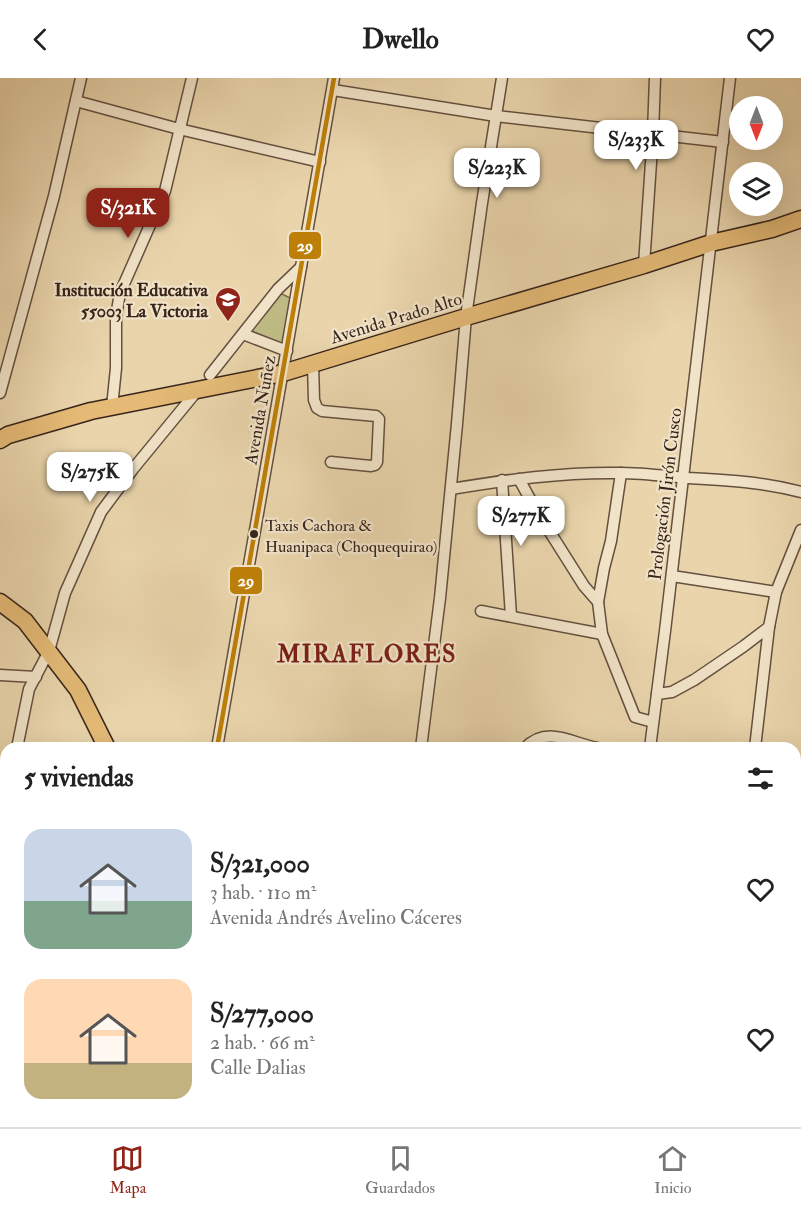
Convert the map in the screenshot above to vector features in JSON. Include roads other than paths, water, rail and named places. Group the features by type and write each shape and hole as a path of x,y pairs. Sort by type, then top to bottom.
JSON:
{"highway":[{"name":"Avenida Prado Alto","path":"0,440 8,435 91,411 284,373 466,317 644,266 711,243 772,229 801,219"},
{"path":"0,602 25,621 78,690 104,742"}],"street":[{"path":"0,393 54,196 81,78"},
{"path":"112,407 116,368 116,316 120,293 165,191 192,78"},
{"name":"Avenida Nuñez","path":"218,742 334,78"},
{"path":"422,742 440,598 466,317 502,78"},
{"path":"644,266 655,78"},
{"name":"Prologación Jirón Cusco","path":"651,742 730,78"},
{"path":"333,90 496,116 723,142"},
{"path":"76,101 179,129 320,162"},
{"path":"210,375 278,289 302,267"},
{"path":"243,334 287,351"},
{"path":"313,364 314,400 317,408 322,411 376,416 379,419 375,465 331,462"},
{"path":"18,742 29,689 49,651 65,593 101,512 197,391"},
{"path":"451,489 502,480 621,473 756,483 801,492"},
{"path":"621,473 598,602 602,634 635,717 653,722"},
{"path":"519,479 578,576 598,602"},
{"path":"502,480 511,616"},
{"path":"756,742 769,627 776,592 801,530"},
{"path":"672,576 776,592"},
{"path":"482,611 602,634"},
{"path":"657,694 672,692 694,680 769,627"},
{"path":"0,675 36,677"},
{"path":"531,742 544,736 570,742"}],"place":[{"name":"Institución Educativa 55003 La Victoria","path":"228,323"},
{"name":"Taxis Cachora & Huanipaca (Choquequirao)","path":"254,534"}],"district":[{"name":"MIRAFLORES","path":"367,654"}]}
